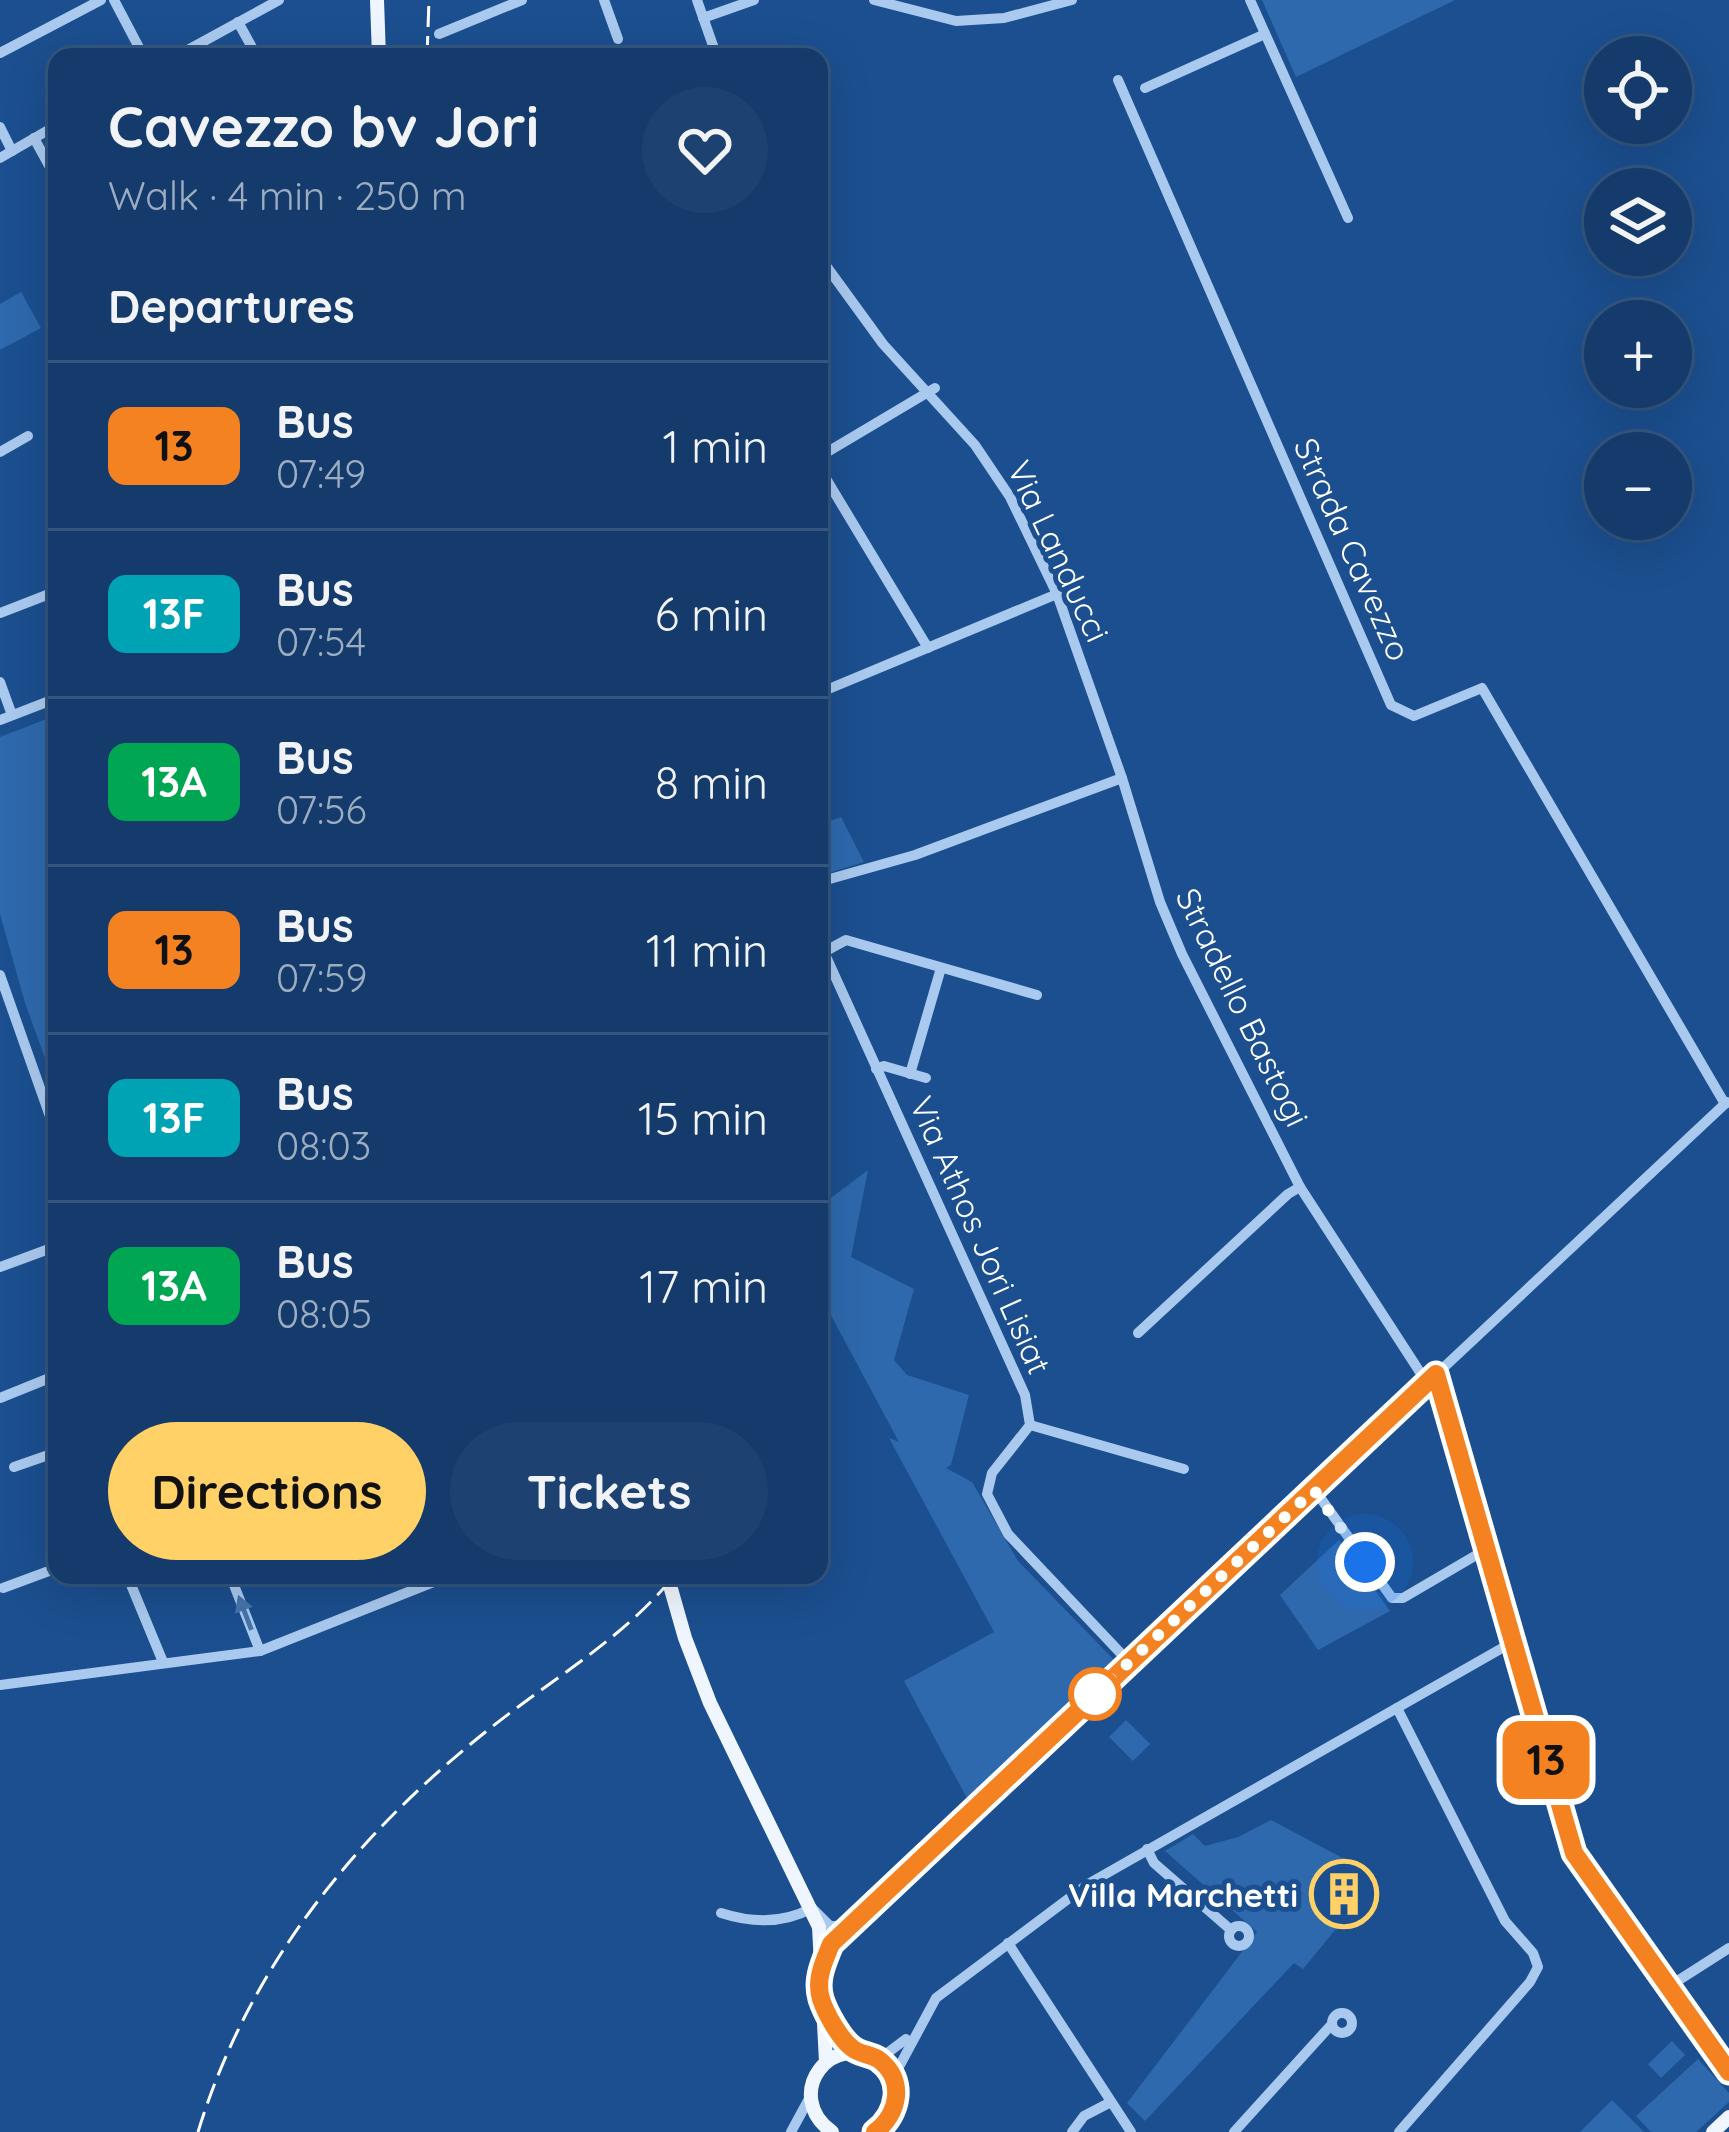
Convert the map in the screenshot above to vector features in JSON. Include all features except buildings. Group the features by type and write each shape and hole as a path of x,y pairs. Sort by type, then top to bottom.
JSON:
{"main road":[{"path":"377,0 379,48"},
{"path":"670,1584 710,1703 812,1908 822,1945 826,2062"},
{"path":"821,1999 863,2054 893,2078 901,2127"},
{"path":"831,2132 816,2116 810,2097 816,2073 826,2062 863,2054"},
{"path":"875,2132 895,2107"},
{"path":"1713,2132 1729,2116"}],"street":[{"path":"0,53 101,0"},
{"path":"114,0 138,48"},
{"path":"191,48 279,0"},
{"path":"439,34 522,0"},
{"path":"604,0 618,39"},
{"path":"697,0 713,48"},
{"path":"703,18 754,0"},
{"path":"874,0 956,20 1004,18 1072,0"},
{"path":"1250,0 1348,218"},
{"path":"238,22 249,48"},
{"path":"1145,88 1265,34"},
{"name":"Strada Cavezzo","path":"820,1969 831,1944 848,1926 1727,1102 1482,688 1414,716 1391,705 1118,80"},
{"path":"0,127 13,151"},
{"path":"0,158 48,129"},
{"path":"34,138 48,164"},
{"name":"Via Landucci","path":"828,268 884,344 931,391 986,460 1010,497 1058,594 1122,778"},
{"path":"828,452 931,391"},
{"path":"0,452 28,436"},
{"path":"828,482 928,648"},
{"path":"0,613 48,594"},
{"path":"828,689 1058,594"},
{"path":"0,682 6,718 48,702"},
{"path":"828,879 915,855 1122,778"},
{"name":"Stradello Bastogi","path":"1122,778 1160,902 1182,954 1300,1187 1432,1379 1574,1853 1729,2072"},
{"name":"Via Athos Jori Lisiat","path":"828,944 846,940 1037,995"},
{"name":"Via Athos Jori Lisiat","path":"828,960 1024,1395 1030,1425 992,1473 987,1494 1009,1534 1130,1662"},
{"name":"Via Athos Jori Lisiat","path":"910,1074 941,968"},
{"path":"0,975 48,1111"},
{"name":"Via Athos Jori Lisiat","path":"876,1070 884,1066 926,1078"},
{"path":"1138,1333 1300,1187"},
{"path":"1,1263 48,1249"},
{"path":"0,1398 48,1379"},
{"name":"Via Athos Jori Lisiat","path":"1030,1425 1184,1469"},
{"path":"14,1467 48,1454"},
{"path":"1314,1490 1393,1598 1403,1598 1485,1550"},
{"path":"3,1588 48,1571"},
{"path":"131,1584 163,1662"},
{"path":"234,1584 260,1652"},
{"path":"0,1684 260,1652 421,1584"},
{"path":"893,2078 936,1998 1088,1884 1511,1642"},
{"path":"1397,1708 1505,1921 1533,1953 1538,1967 1399,2132"},
{"path":"1147,1849 1154,1863 1231,1930"},
{"path":"721,1913 764,1921 793,1918 812,1908 830,1926 848,1926"},
{"path":"1009,1943 1127,2132"},
{"path":"1667,1988 1729,1948"},
{"path":"863,2054 897,2049 920,2023"},
{"path":"1234,2132 1331,2030"},
{"path":"791,2132 810,2097"},
{"path":"1072,2132 1084,2116 1111,2107"},
{"path":"820,2132 831,2132"}],"shaded area":[{"path":"1262,0 1455,0 1296,77"},
{"path":"21,292 41,328 0,350 0,304"},
{"path":"48,718 48,1066 0,914 0,737"},
{"path":"841,817 864,862 828,873 828,822"},
{"path":"868,1170 851,1257 914,1289 894,1360 907,1375 969,1395 951,1465 946,1468 972,1482 1018,1561 1118,1664 969,1802 904,1681 994,1632 889,1438 899,1442 828,1310 828,1200"},
{"path":"1339,1540 1390,1611 1318,1650 1280,1595"},
{"path":"1126,1720 1150,1744 1133,1761 1109,1737"},
{"path":"1271,1820 1369,1872 1373,1884 1303,1969 1294,1963 1145,2121 1127,2103 1257,1932 1165,1851 1193,1834 1205,1846 1238,1837"},
{"path":"1672,2041 1685,2055 1661,2078 1648,2064"},
{"path":"1698,2059 1729,2093 1729,2102 1696,2132 1651,2132 1636,2116"},
{"path":"1612,2100 1644,2132 1580,2132"}],"railway":[{"path":"427,48 429,0"},
{"path":"198,2132 220,2071 278,1958 354,1857 444,1767 611,1638 667,1584"}],"bus line":[{"name":"13","path":"875,2132 892,2115 896,2090 883,2064 846,2042 821,1999 820,1969 831,1944 1436,1374 1574,1853 1729,2072"}],"place":[{"name":"Villa Marchetti","path":"1344,1894"}],"route":[{"path":"1095,1694 1314,1490 1365,1562"}]}
